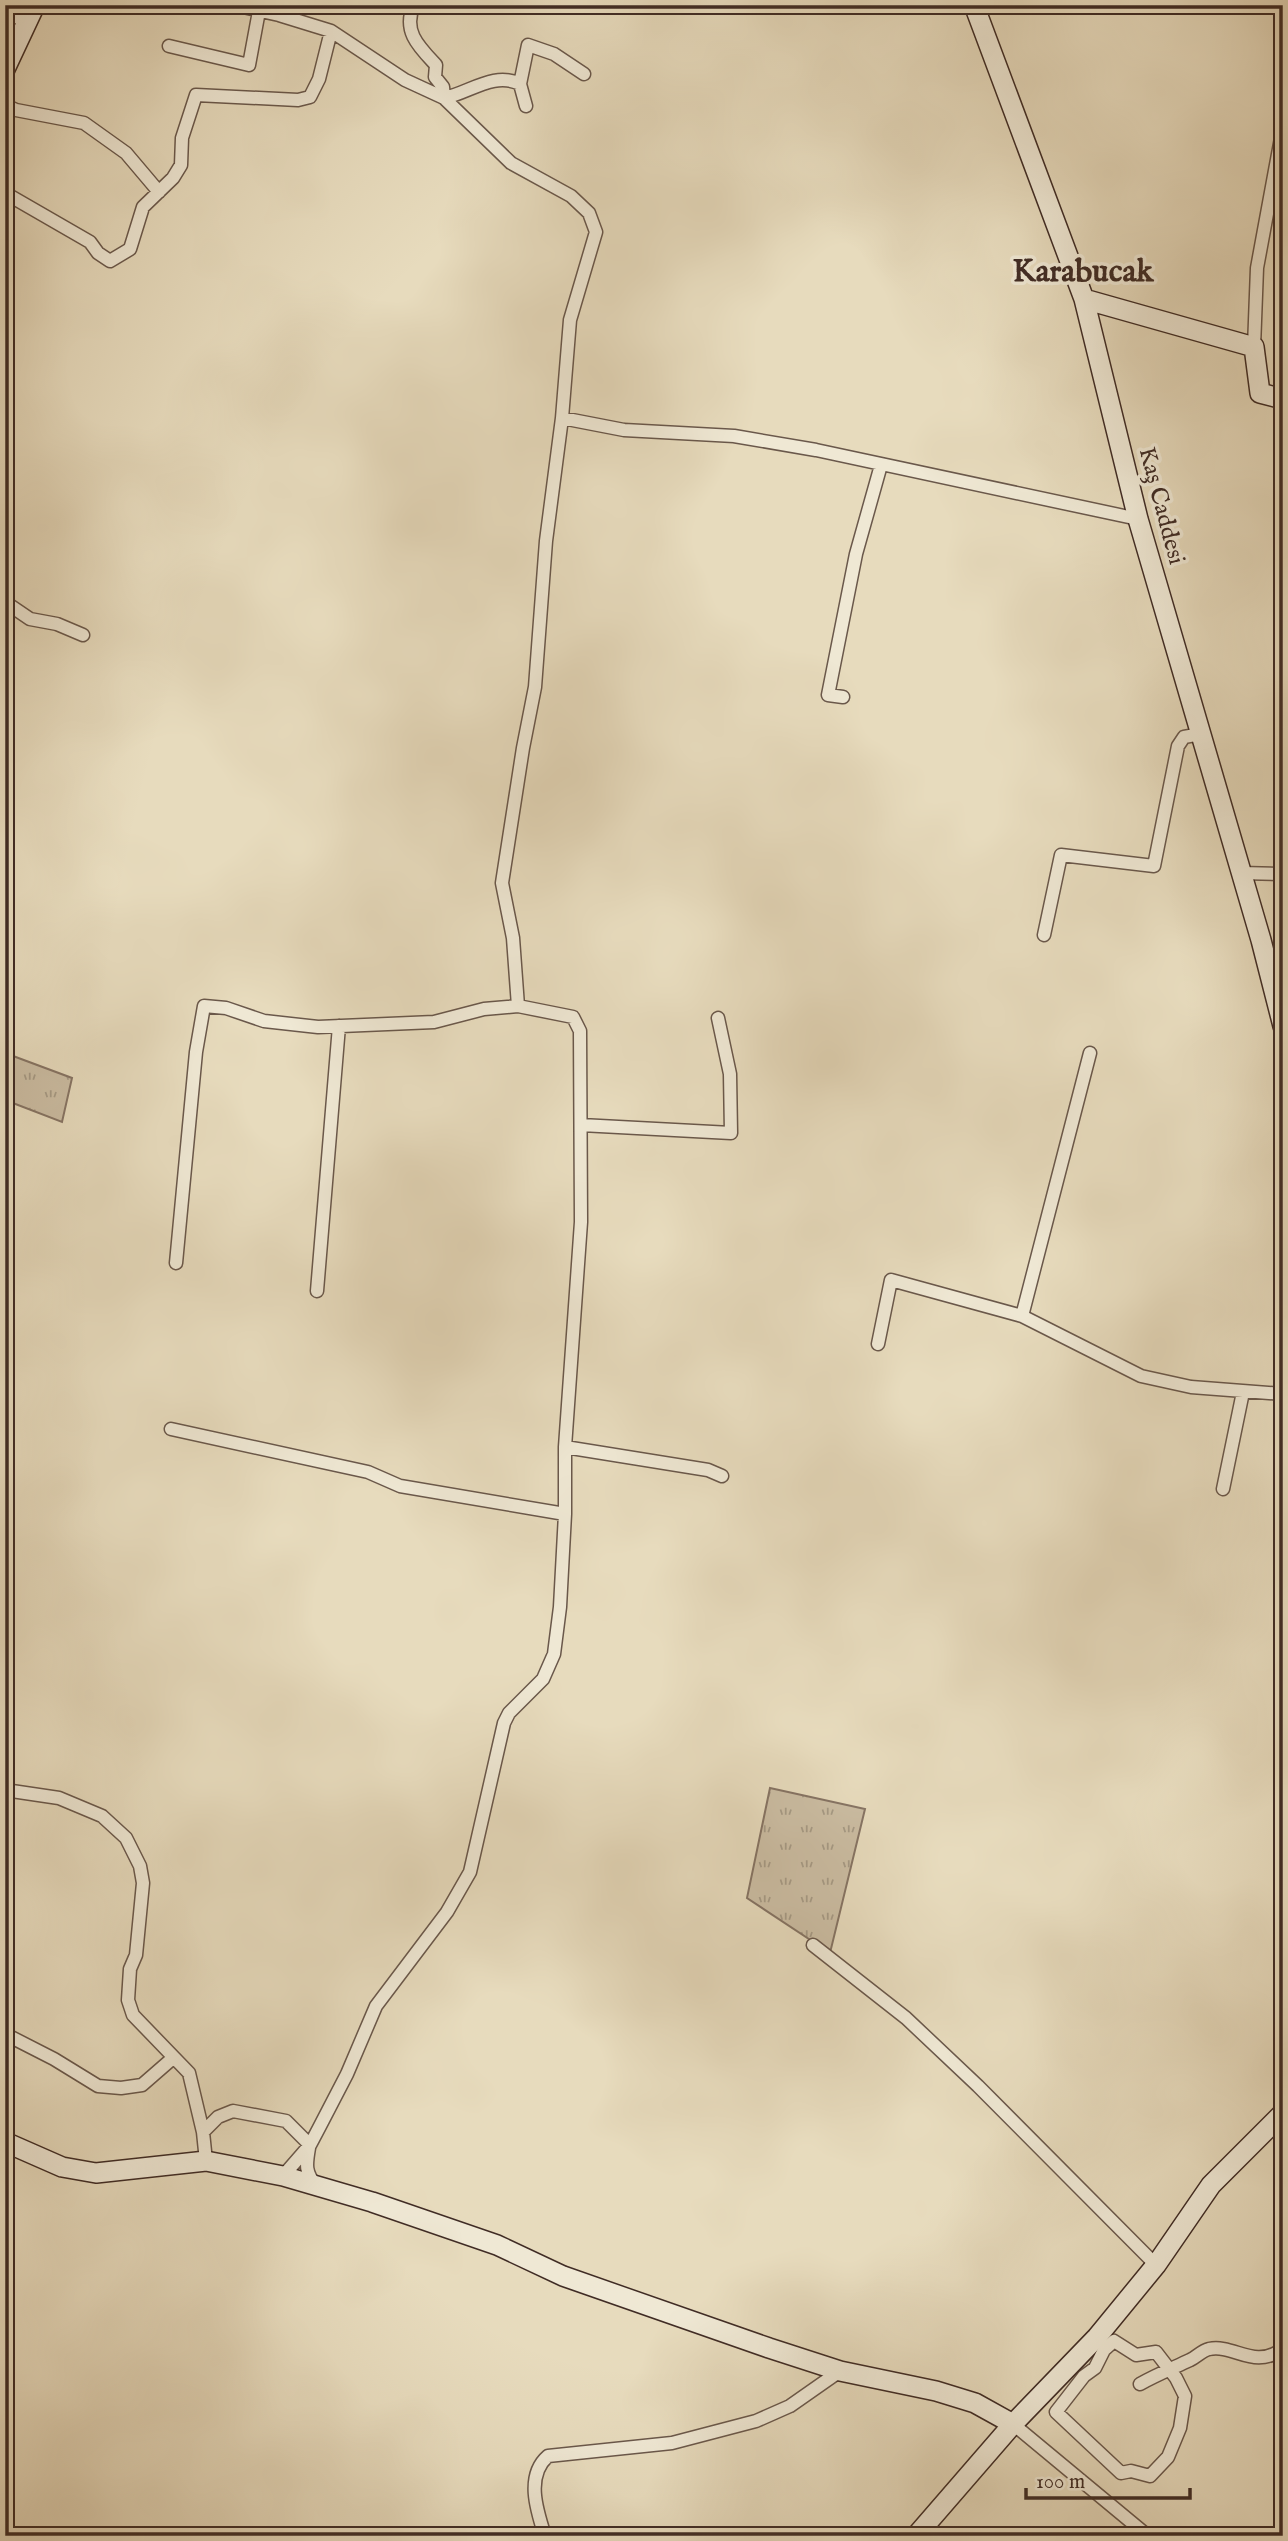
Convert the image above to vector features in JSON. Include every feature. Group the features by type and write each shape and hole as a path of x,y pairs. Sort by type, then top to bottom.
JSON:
{"street":[{"path":"234,5 331,31 405,80 444,98 511,163 571,196 589,214 596,232 570,320 562,418 546,541 535,687 502,883 513,938 518,1006"},
{"path":"415,5 410,16 411,30 419,47 436,65 435,77 443,87 444,98"},
{"name":"Kaş Caddesi","path":"974,5 1084,299 1138,519 1283,1026"},
{"path":"169,46 249,65 259,11"},
{"path":"5,13 31,13 5,69"},
{"path":"5,193 90,242 98,253 110,261 130,249 143,207 173,178 181,165 181,138 196,95 298,100 310,97 319,79 331,31"},
{"path":"526,106 520,84 528,45 554,54 584,74"},
{"path":"444,98 457,95 473,86 509,79 520,84"},
{"path":"5,105 16,110 84,123 126,153 159,192"},
{"path":"1283,127 1256,268 1254,347 1260,393 1283,399"},
{"path":"1084,299 1254,347"},
{"path":"562,418 624,430 734,436 816,450 1138,519"},
{"path":"843,697 828,695 856,554 881,465"},
{"path":"5,602 30,619 57,624 83,635"},
{"path":"1044,935 1061,855 1154,866 1178,746 1184,737 1200,734"},
{"path":"1241,873 1283,874"},
{"path":"176,1263 196,1052 204,1006 226,1008 264,1021 318,1027 434,1022 484,1009 518,1006 573,1017 580,1031 581,1222 565,1447 560,1607 554,1654 543,1679 509,1713 504,1723 470,1872 453,1902 376,2006 347,2074 310,2145 283,2176"},
{"path":"581,1125 731,1132 730,1074 718,1018"},
{"path":"317,1291 339,1026"},
{"path":"1022,1316 1090,1053"},
{"path":"878,1344 891,1280 1022,1316 1141,1376 1191,1387 1283,1394"},
{"path":"1223,1489 1243,1392"},
{"path":"171,1429 368,1472 400,1486 565,1514"},
{"path":"565,1447 708,1470 722,1476"},
{"path":"5,1790 59,1798 102,1816 126,1838 141,1866 143,1883 136,1955 130,1969 128,2000 133,2015 188,2073 203,2132 206,2161"},
{"path":"813,1945 906,2018 978,2086 1156,2265"},
{"path":"5,2034 98,2086 121,2088 142,2085 173,2058"},
{"path":"203,2132 218,2117 233,2111 286,2120 310,2145"},
{"path":"916,2536 1013,2424 1097,2337 1156,2265 1211,2185 1283,2113"},
{"path":"5,2142 62,2168 96,2173 206,2161 283,2176 497,2245 564,2276 840,2371 936,2391 975,2403 1013,2424 1149,2536"},
{"path":"310,2145 306,2165 308,2175 316,2186"},
{"path":"1114,2341 1136,2355 1156,2352 1168,2368 1185,2396 1184,2406 1180,2428 1168,2457 1150,2476 1131,2471 1121,2473 1056,2412 1114,2341"},
{"path":"1140,2384 1168,2368 1191,2360 1204,2350 1214,2348 1260,2358 1271,2357 1283,2349"},
{"path":"545,2536 535,2505 536,2473 539,2464 548,2456 672,2443 756,2421 790,2406 840,2371"}],"green space":[{"path":"5,1053 72,1078 62,1122 5,1100"},
{"path":"770,1788 865,1809 830,1953 747,1898"}],"district":[{"name":"Karabucak","path":"1083,272"}]}
